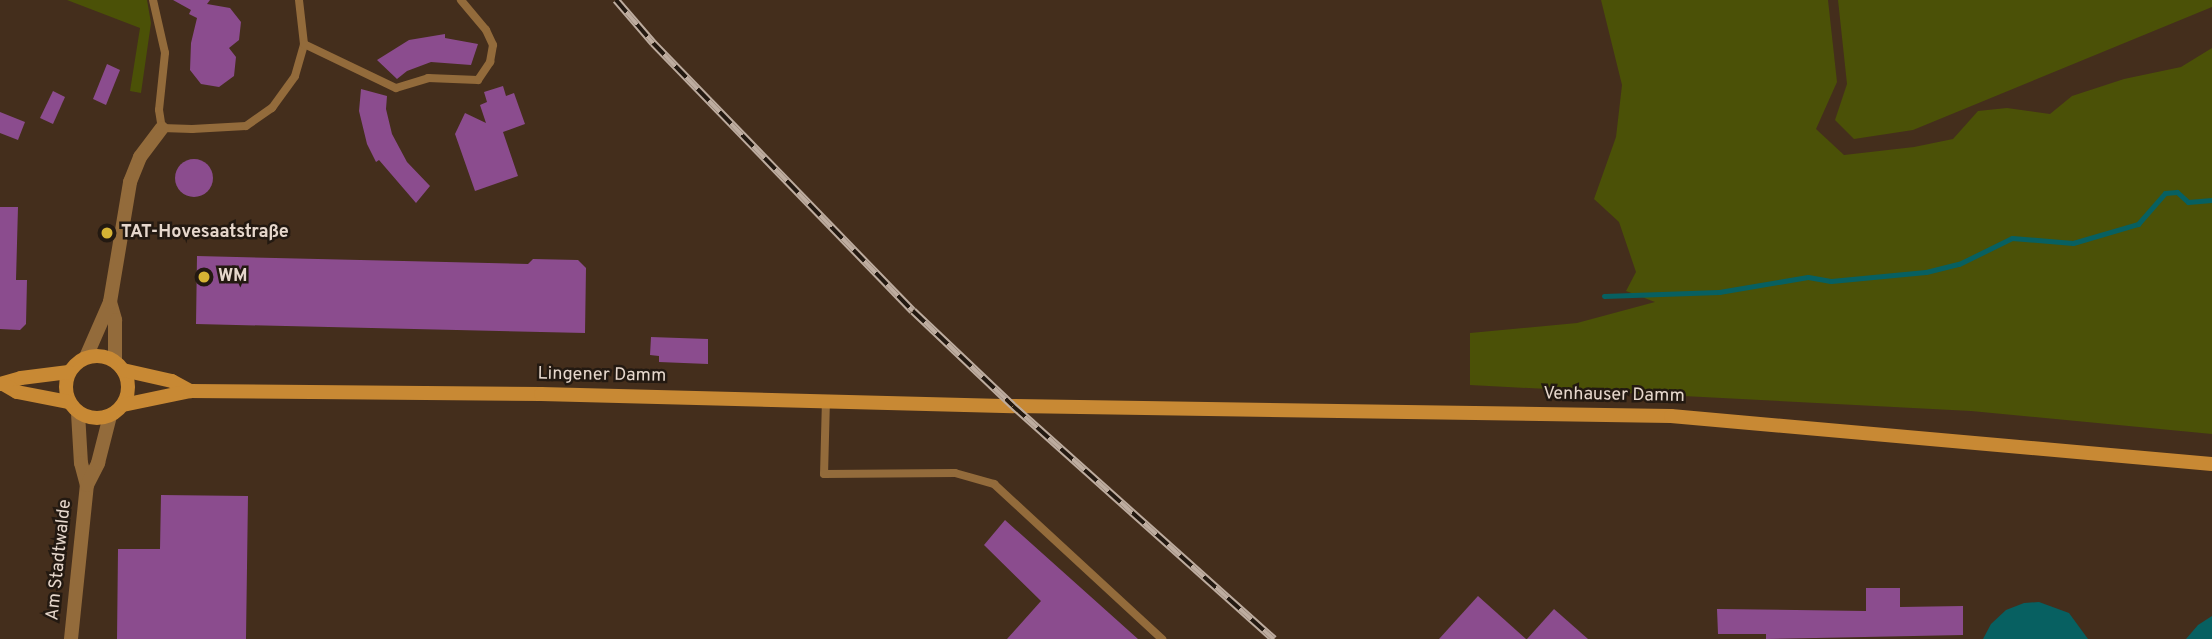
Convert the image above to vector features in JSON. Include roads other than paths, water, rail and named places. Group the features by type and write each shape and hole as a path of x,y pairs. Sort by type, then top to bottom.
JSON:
{"main road":[{"path":"106,356 119,365 128,387 123,405 110,416 88,418 74,408 17,392 1,384 21,377 69,372 86,357 106,356"},
{"name":"Lingener Damm","path":"119,365 172,381 190,391"},
{"path":"69,372 66,393 74,408"},
{"name":"Lingener Damm","path":"123,405 190,391 826,399 1013,406"},
{"name":"Venhauser Damm","path":"1013,406 1671,415 2212,464"}],"street":[{"path":"86,357 110,302 130,182 140,157 162,128"},
{"path":"110,302 115,320 119,365"},
{"name":"Am Stadtwalde","path":"74,408 81,463 87,485"},
{"name":"Am Stadtwalde","path":"71,639 87,485 98,463 110,416"}],"lane":[{"path":"153,0 165,53 159,110 162,128 246,126 266,114 295,76 304,44 299,0"},
{"path":"304,44 396,88 428,78 478,80 490,62 493,45 486,30 461,0"},
{"path":"826,399 824,474 955,473 994,484 1162,639"}],"water":[{"path":"2039,602 2069,613 2088,639 1983,639 1991,624 2006,610 2024,603"},
{"path":"2212,616 2212,639 2186,639 2198,625"}],"waterway":[{"path":"1604,296 1719,292 1808,277 1831,281 1926,272 1959,264 2012,238 2073,243 2138,224 2165,193 2177,192 2188,202 2212,200"}],"railway":[{"path":"616,0 653,43 913,311 1013,406 1274,639"}],"place":[{"name":"TAT-Hovesaatstraße","path":"107,233"},
{"name":"WM","path":"204,277"}]}
